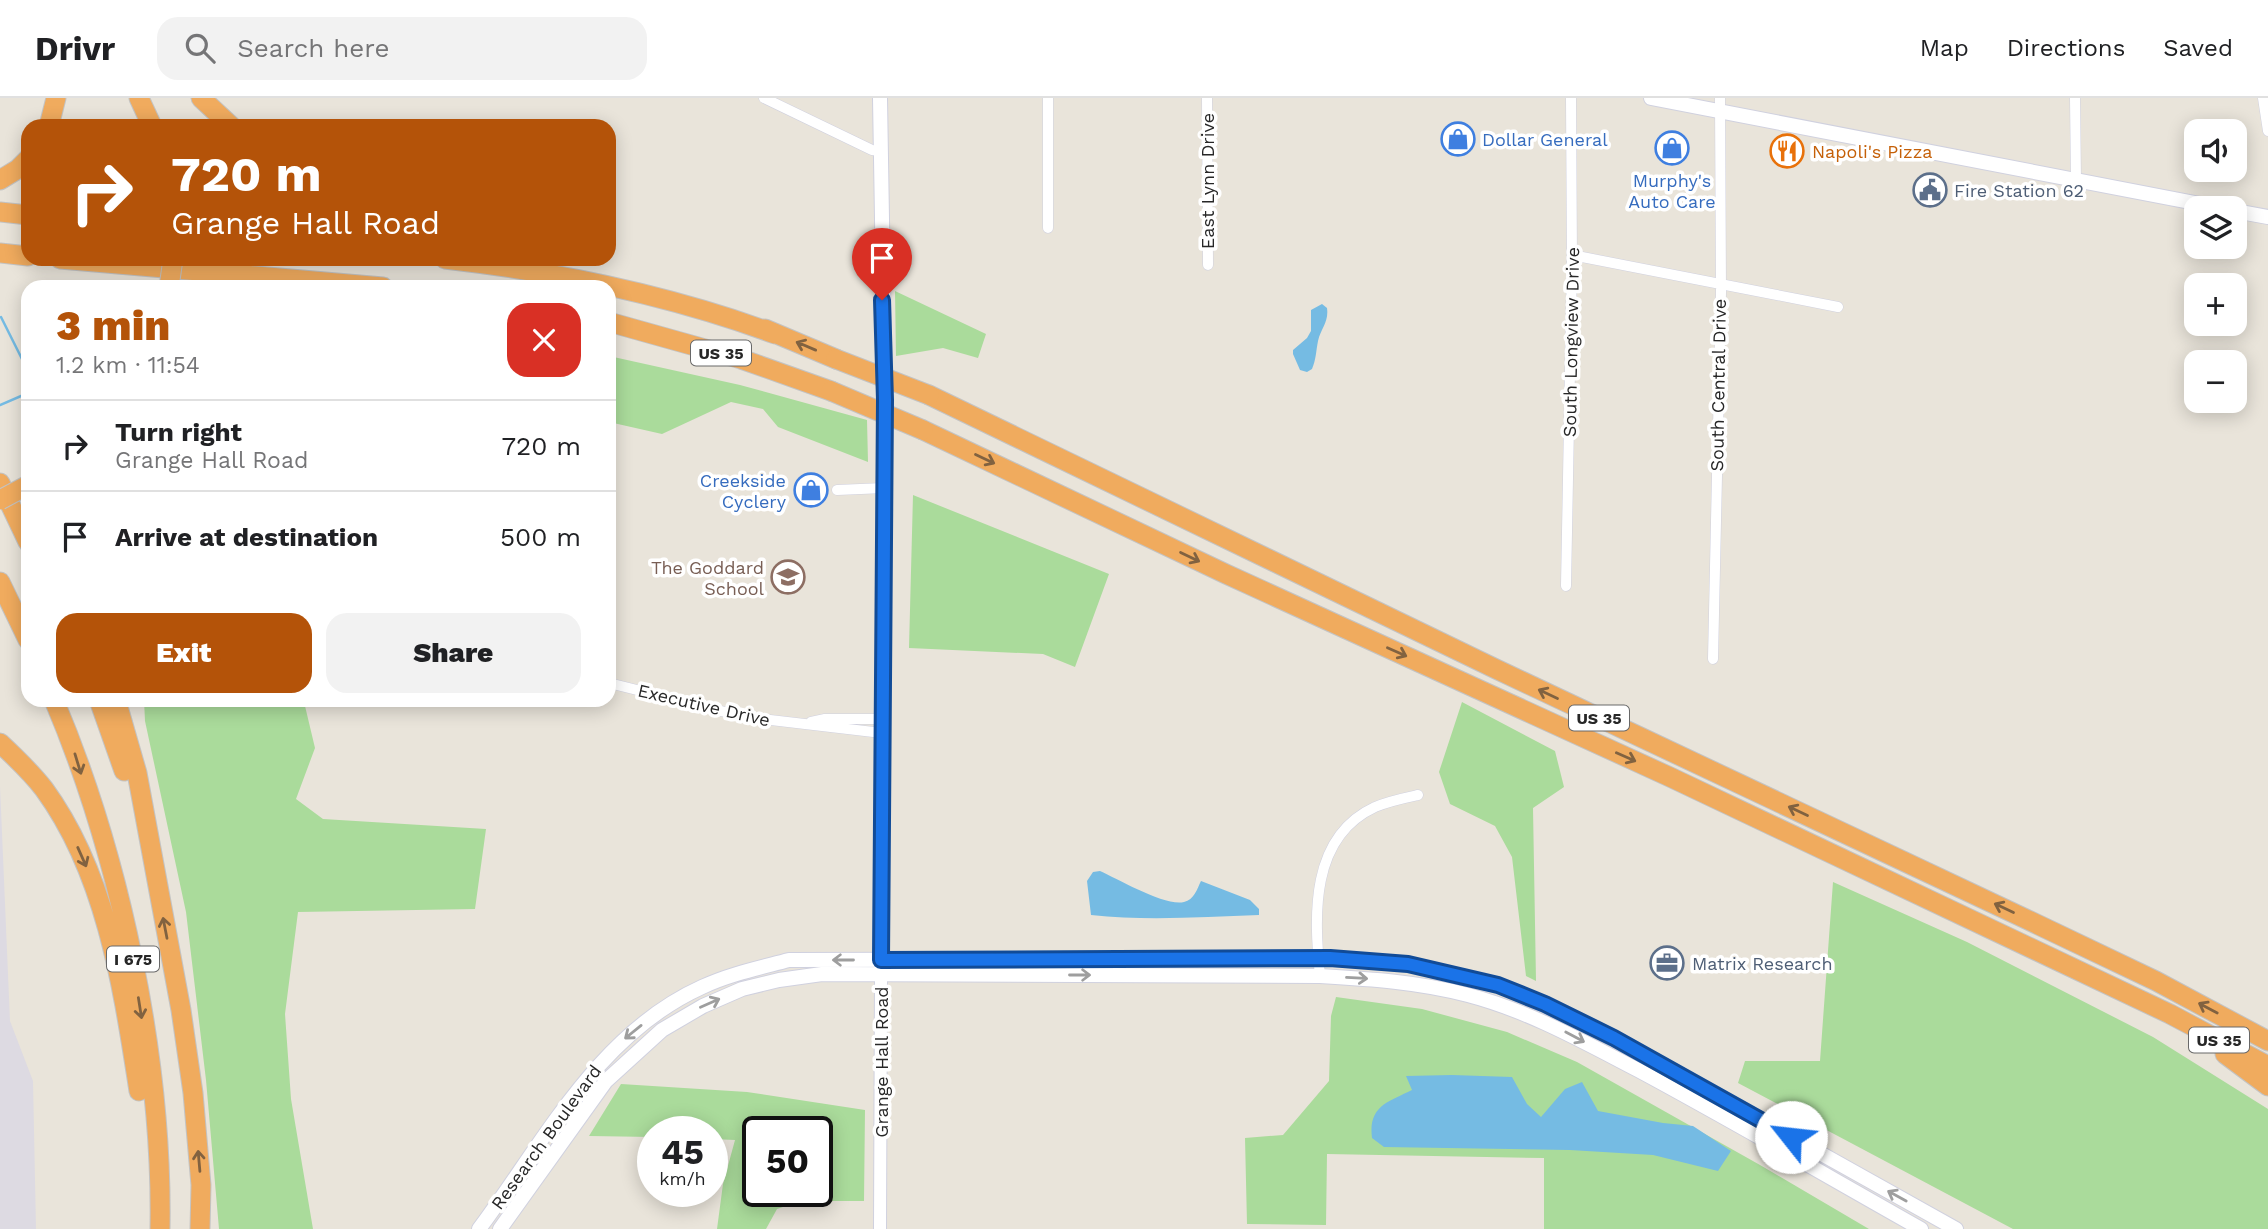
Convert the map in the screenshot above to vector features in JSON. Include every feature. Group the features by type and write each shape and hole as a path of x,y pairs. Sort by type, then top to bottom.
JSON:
{"highway":[{"path":"51,119 56,98"},
{"path":"139,98 149,119"},
{"path":"201,98 224,119"},
{"path":"0,180 21,166"},
{"path":"0,212 21,214"},
{"path":"0,220 21,222"},
{"path":"0,253 21,255"},
{"path":"141,266 302,280"},
{"name":"US 35","path":"497,266 575,280"},
{"path":"551,266 683,296 775,334"},
{"name":"US 35","path":"616,289 706,310 775,334 929,395 1496,669 2109,958 2268,1041"},
{"name":"US 35","path":"616,324 680,340 778,371 923,430 1226,574 1670,777 2171,1014 2268,1066"},
{"path":"616,333 778,371"},
{"path":"0,483 21,527"},
{"path":"0,500 21,489"},
{"path":"0,582 21,626"},
{"path":"0,595 21,630"},
{"name":"I 675","path":"57,707 72,742 106,851 133,960 158,1136 160,1229"},
{"name":"I 675","path":"102,707 131,789 156,883 181,1010 193,1093 201,1185 200,1229"},
{"path":"118,707 137,773 156,883"},
{"path":"0,743 40,784 52,801 82,856 99,895 160,1194"},
{"path":"2171,1014 2268,1086"}],"main road":[{"name":"Grange Hall Road","path":"880,98 884,488 881,967"},
{"path":"1651,98 1720,105 2184,201"},
{"path":"2247,213 2268,217"},
{"name":"Research Boulevard","path":"500,1229 606,1081 662,1031 713,1002 743,989 779,980 881,967 1318,959 1408,964 1498,985 1522,994 1614,1038 1956,1229"},
{"name":"Research Boulevard","path":"479,1229 596,1067 631,1032 699,988 736,973 789,960 881,967 1320,976 1420,985 1468,995 1548,1023 1921,1229"}],"street":[{"path":"764,98 872,150 880,151"},
{"path":"1048,98 1048,228"},
{"name":"East Lynn Drive","path":"1207,98 1208,265"},
{"name":"South Longview Drive","path":"1566,586 1572,98"},
{"path":"2075,98 2077,180"},
{"path":"2263,98 2268,131"},
{"name":"South Central Drive","path":"1713,659 1720,285 1720,105"},
{"path":"1572,255 1838,307"},
{"path":"837,490 884,488"},
{"name":"Executive Drive","path":"616,685 745,717 800,724 882,726"},
{"path":"1320,976 1319,887 1332,845 1341,832 1362,814 1388,802 1418,795"},
{"name":"Grange Hall Road","path":"880,1229 881,967"}],"shaded area":[{"path":"0,786 10,1021 33,1081 36,1229 0,1229"}],"green space":[{"path":"895,291 986,334 978,358 943,348 896,356"},
{"path":"616,358 740,385 867,420 868,462 778,427 763,409 731,402 662,434 616,424"},
{"path":"913,495 1109,574 1075,667 1043,654 909,648"},
{"path":"1462,702 1555,751 1564,787 1533,808 1536,981 1526,976 1512,857 1495,826 1450,804 1439,772"},
{"path":"144,707 305,707 315,748 296,799 323,819 486,829 475,909 298,912 285,1014 291,1099 313,1229 219,1229 206,1080 186,912 145,721"},
{"path":"1833,882 1967,942 2153,1037 2268,1109 2268,1229 2013,1229 1738,1083 1745,1061 1820,1061"},
{"path":"1336,997 1422,1009 1507,1032 1577,1062 1869,1229 1544,1229 1544,1158 1327,1154 1326,1225 1247,1224 1245,1138 1283,1135 1329,1081 1331,1016"},
{"path":"621,1084 747,1092 865,1110 864,1201 833,1201 833,1116 742,1116 742,1207 783,1207 777,1209 766,1229 717,1229 720,1207 728,1207 728,1166 735,1140 728,1140 728,1116 637,1116 637,1137 589,1136"}],"water":[{"path":"1322,304 1327,308 1327,317 1312,369 1307,372 1300,370 1293,350 1311,331 1311,310"},
{"path":"1100,871 1154,896 1176,902 1190,899 1201,881 1250,900 1259,909 1259,915 1154,918 1091,915 1087,881 1093,872"},
{"path":"1406,1076 1512,1077 1527,1104 1541,1117 1565,1089 1582,1082 1598,1111 1693,1126 1731,1151 1718,1171 1653,1155 1570,1150 1384,1147 1372,1138 1373,1119 1382,1106 1412,1090"}],"waterway":[{"path":"1,317 21,357"},
{"path":"0,405 21,396"}],"place":[{"name":"Dollar General","path":"1458,139"},
{"name":"Murphy's Auto Care","path":"1672,148"},
{"name":"Napoli's Pizza","path":"1787,151"},
{"name":"Fire Station 62","path":"1930,190"},
{"name":"Creekside Cyclery","path":"811,490"},
{"name":"The Goddard School","path":"788,577"},
{"name":"Matrix Research","path":"1667,963"}],"route":[{"path":"882,300 885,400 881,960 1330,958 1408,964 1498,985 1545,1004 1614,1038 1791,1137"}]}
